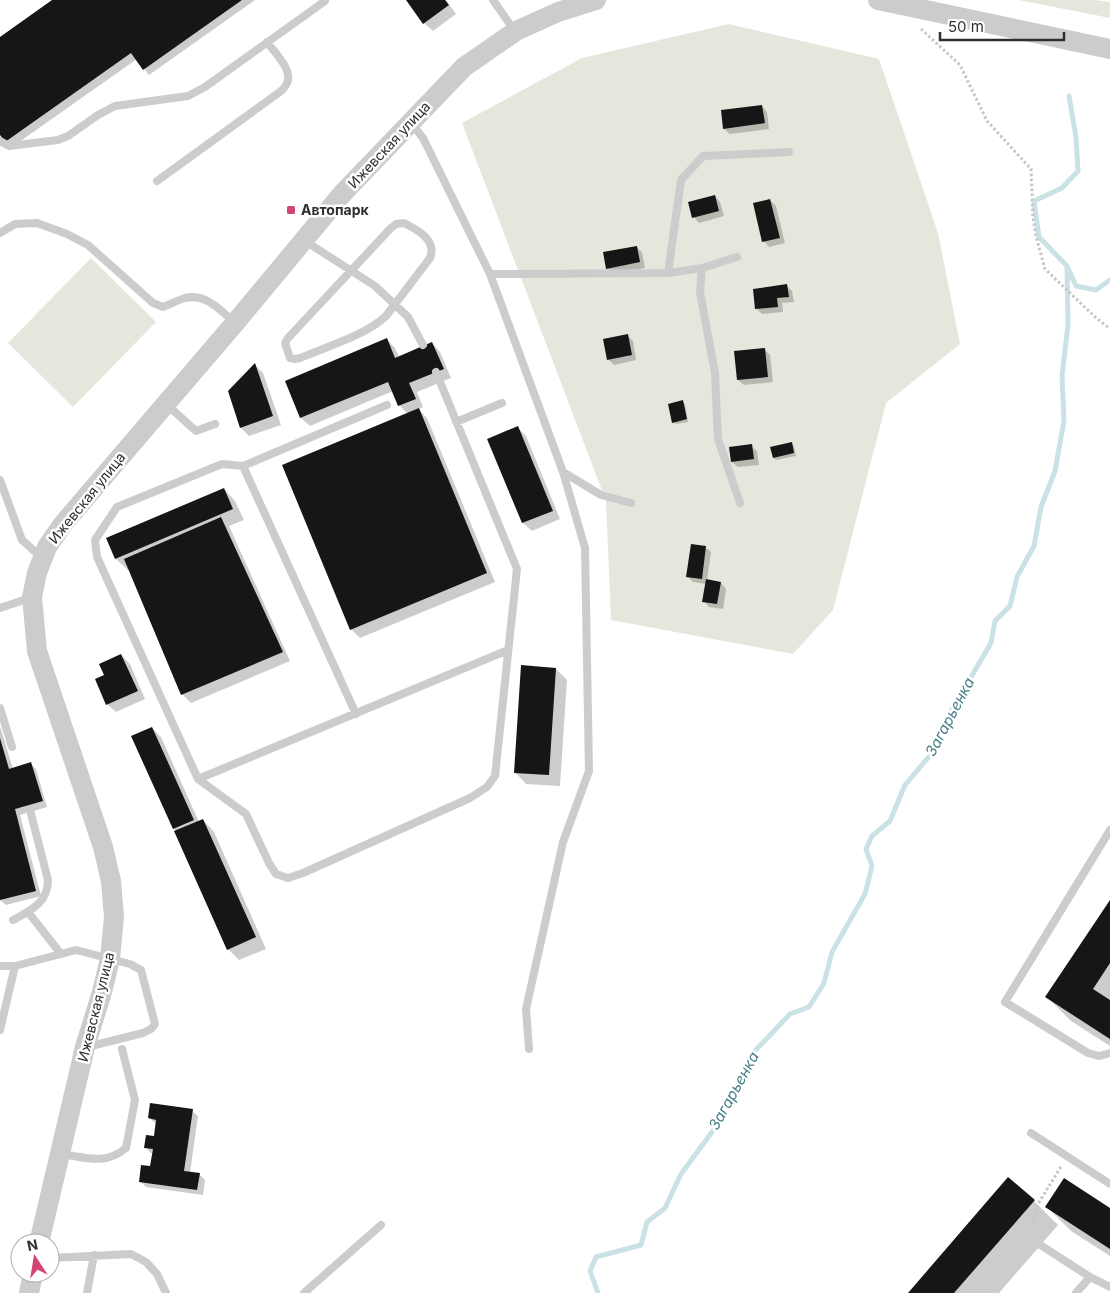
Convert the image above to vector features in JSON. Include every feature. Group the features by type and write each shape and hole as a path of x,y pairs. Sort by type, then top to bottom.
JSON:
{"street":[{"name":"Ижевская улица","path":"41,1233 86,1047 110,958 114,917 111,881 103,847 37,651 32,597 42,558 47,547 63,524 235,323 343,193 464,67 516,31 557,9 596,0"},
{"path":"878,0 1110,49"}],"lane":[{"path":"0,141 9,146 58,140 68,136 98,115 115,106 188,96 205,87 325,0"},
{"path":"493,0 516,31"},
{"path":"157,181 277,94 287,84 288,76 284,65 267,42"},
{"path":"410,122 423,138 490,274 563,472 585,548 589,771 563,842 526,1009 529,1049"},
{"path":"668,273 681,180 703,156 789,152"},
{"path":"0,233 15,224 37,223 67,234 88,245 153,303 163,307 184,298 201,298 208,300 235,323"},
{"path":"404,223 427,238 432,244 433,251 430,258 395,304 378,323 368,330 300,358 290,358 285,343 288,338 396,224 404,223"},
{"path":"303,240 375,286 408,317 424,345"},
{"path":"490,274 668,273 702,268 737,257"},
{"path":"702,268 700,292 715,372 718,438 740,504"},
{"path":"387,405 243,466 222,464 117,507 95,540 97,557 198,779 246,814 269,864 276,874 288,878 470,798 487,787 495,776 517,569 436,372"},
{"path":"456,422 502,403"},
{"path":"166,404 196,431 215,424"},
{"path":"243,466 356,714"},
{"path":"563,472 602,496 631,504"},
{"path":"0,480 22,540 42,558"},
{"path":"0,608 32,597"},
{"path":"198,779 508,650"},
{"path":"0,708 12,748"},
{"path":"13,920 28,912 43,900 48,887 48,880 30,810"},
{"path":"1110,830 1005,1002 1088,1053 1099,1056 1110,1053"},
{"path":"28,912 61,954"},
{"path":"0,966 15,966 76,950 136,966 141,970 155,1024 151,1029 143,1033 86,1047"},
{"path":"0,1030 15,966"},
{"path":"60,1154 108,1159 118,1155 126,1148 135,1100 122,1049"},
{"path":"1031,1133 1110,1184"},
{"path":"304,1293 382,1225"},
{"path":"978,1293 1028,1236 1110,1287"},
{"path":"60,1257 131,1254 146,1262 157,1274 166,1293"},
{"path":"87,1293 94,1255"},
{"path":"1076,1293 1090,1276"}],"path":[{"path":"921,29 960,65 988,121 1031,169 1033,218 1045,268 1110,329"},
{"path":"1028,1236 1038,1204 1067,1157"}],"shaded area":[{"path":"1019,0 1095,0 1110,2 1110,18"},
{"path":"729,24 879,59 938,233 960,344 886,403 833,610 793,654 611,620 606,501 462,123 582,58"},
{"path":"91,258 156,322 73,407 8,343"}],"building":[{"path":"52,0 242,0 143,70 131,53 5,142 0,135 0,37"},
{"path":"406,0 445,0 449,5 423,24"},
{"path":"762,105 765,123 723,129 721,110"},
{"path":"715,195 719,211 692,218 688,202"},
{"path":"770,199 780,238 762,242 753,203"},
{"path":"637,246 640,262 606,269 603,252"},
{"path":"787,284 789,297 777,298 778,307 755,309 753,289"},
{"path":"628,334 632,355 607,360 603,339"},
{"path":"387,338 395,358 432,342 444,369 409,383 416,399 398,406 388,382 300,418 285,381"},
{"path":"765,348 768,377 737,380 734,351"},
{"path":"255,363 273,416 240,428 228,391"},
{"path":"683,400 687,419 672,423 668,404"},
{"path":"419,408 487,573 350,630 282,465"},
{"path":"518,426 553,511 522,523 487,439"},
{"path":"792,442 794,453 773,458 770,447"},
{"path":"752,444 754,459 731,462 729,447"},
{"path":"224,488 233,509 115,559 106,538"},
{"path":"221,517 283,652 181,695 124,559"},
{"path":"691,544 706,546 702,579 686,577"},
{"path":"706,579 721,582 717,604 702,602"},
{"path":"121,654 138,691 106,705 95,679 104,675 99,664"},
{"path":"521,665 556,668 549,775 514,773"},
{"path":"152,727 194,820 173,829 131,736"},
{"path":"0,738 9,769 31,762 43,801 15,809 36,891 0,900"},
{"path":"203,819 256,937 227,950 174,831"},
{"path":"1110,900 1110,963 1093,989 1110,1000 1110,1039 1045,997"},
{"path":"150,1103 193,1109 184,1171 200,1173 197,1190 139,1182 141,1165 150,1166 153,1149 144,1148 146,1135 154,1136 156,1120 148,1118"},
{"path":"1008,1177 1035,1200 954,1293 908,1293"},
{"path":"1064,1178 1110,1208 1110,1249 1045,1207"}],"waterway":[{"path":"1069,96 1076,137 1078,171 1062,188 1034,201 1039,237 1067,266 1076,286 1096,290 1110,280"},
{"name":"Загарьенка","path":"598,1293 590,1271 596,1257 641,1245 647,1222 665,1208 681,1174 715,1128 724,1103 742,1078 753,1053 790,1014 809,1007 824,983 832,952 865,894 872,866 866,849 872,836 890,821 905,785 932,753 947,718 991,643 995,621 1010,606 1017,577 1034,546 1041,507 1055,471 1064,421 1062,376 1068,325 1067,266"}],"place":[{"name":"Автопарк","path":"291,210"}]}
